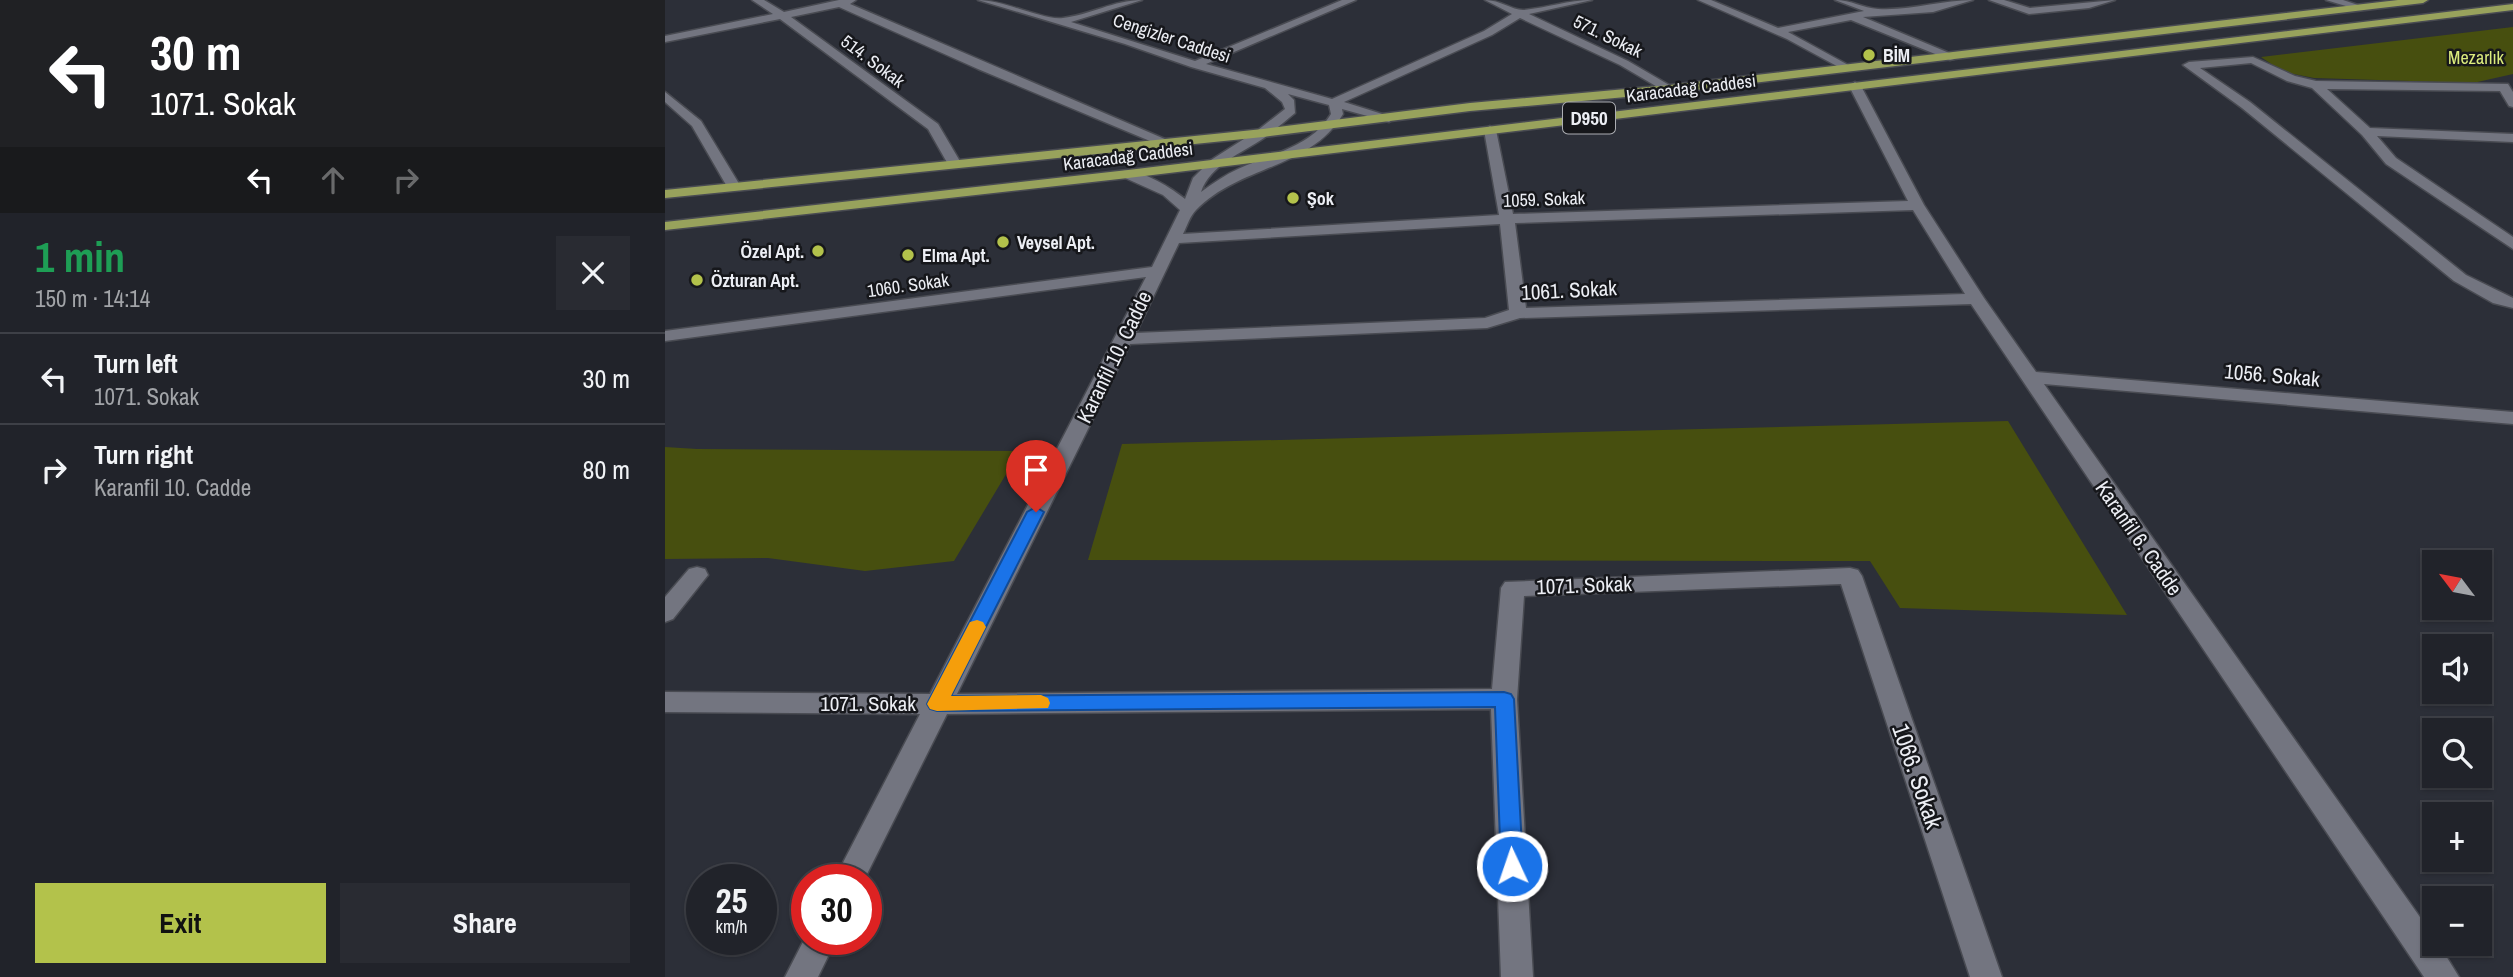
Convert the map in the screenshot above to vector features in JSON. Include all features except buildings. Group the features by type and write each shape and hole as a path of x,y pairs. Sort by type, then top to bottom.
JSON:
{"highway":[{"name":"Karacadağ Caddesi","path":"665,226 1490,130 1851,77 1950,57 2423,0"},
{"name":"Karacadağ Caddesi","path":"665,194 1263,133 1471,107 1671,89 1851,77 2513,8"}],"street":[{"name":"514. Sokak","path":"757,0 782,15 933,127 954,163"},
{"path":"665,38 855,0"},
{"name":"Cengizler Caddesi","path":"983,0 1129,42 1195,65 1389,118"},
{"path":"1061,22 1137,0"},
{"path":"1195,65 1320,16 1351,0"},
{"name":"571. Sokak","path":"1490,0 1671,89"},
{"path":"1332,124 1337,114 1333,102 1487,33 1521,13 1587,0"},
{"path":"1707,1 1724,0"},
{"path":"1840,0 1875,12"},
{"path":"1903,0 1933,9"},
{"path":"1778,31 1875,12 1933,9 1968,0"},
{"path":"1994,0 2029,11 2089,5 2110,0"},
{"path":"2332,0 2359,7"},
{"path":"1707,1 1778,31 1851,77"},
{"path":"1010,8 1030,3"},
{"path":"839,4 982,67 1167,143"},
{"path":"1850,16 1950,57"},
{"path":"2513,103 2504,88 2316,85 2291,79 2253,60 2189,65 2246,106 2460,278 2499,299 2513,303"},
{"name":"Karanfil 6. Cadde","path":"1851,77 1917,205 2027,377 2443,977"},
{"path":"2316,85 2367,132 2391,161 2513,243"},
{"path":"1263,133 1291,110 1288,100 1270,86"},
{"path":"665,96 697,124 734,187"},
{"name":"Karanfil 10. Cadde","path":"1188,209 1215,188 1243,172 1308,146 1332,124"},
{"path":"1490,130 1507,219 1518,313"},
{"path":"2367,132 2513,138"},
{"name":"Karanfil 10. Cadde","path":"857,864 1124,339 1188,209 1198,181 1216,163 1263,133"},
{"path":"1128,174 1168,191 1188,209"},
{"name":"1059. Sokak","path":"1172,239 1507,219 1917,205"},
{"name":"1060. Sokak","path":"665,336 1157,271"},
{"name":"1061. Sokak","path":"1124,339 1487,323 1518,313 1976,299"},
{"name":"1056. Sokak","path":"2027,377 2513,418"},
{"path":"665,613 697,575"},
{"name":"1071. Sokak","path":"665,702 937,704 1504,699 1513,587 1850,576"},
{"name":"1066. Sokak","path":"1850,576 1986,977"},
{"path":"1504,699 1517,977"},
{"path":"801,977 812,955"}],"green space":[{"name":"Mezarlık","path":"2513,27 2513,74 2473,83 2314,78 2283,72 2261,57"},
{"path":"2008,421 2127,615 1900,608 1870,561 1088,560 1122,444"},
{"path":"665,447 1020,451 954,561 865,571 768,558 665,559"}],"slow traffic":[{"path":"977,627 937,704 1041,703"}],"place":[{"name":"BİM","path":"1869,55"},
{"name":"Şok","path":"1293,198"},
{"name":"Veysel Apt.","path":"1003,242"},
{"name":"Özel Apt.","path":"818,251"},
{"name":"Elma Apt.","path":"908,255"},
{"name":"Özturan Apt.","path":"697,280"}],"route":[{"path":"1036,512 937,704 1504,699 1512,866"}]}
